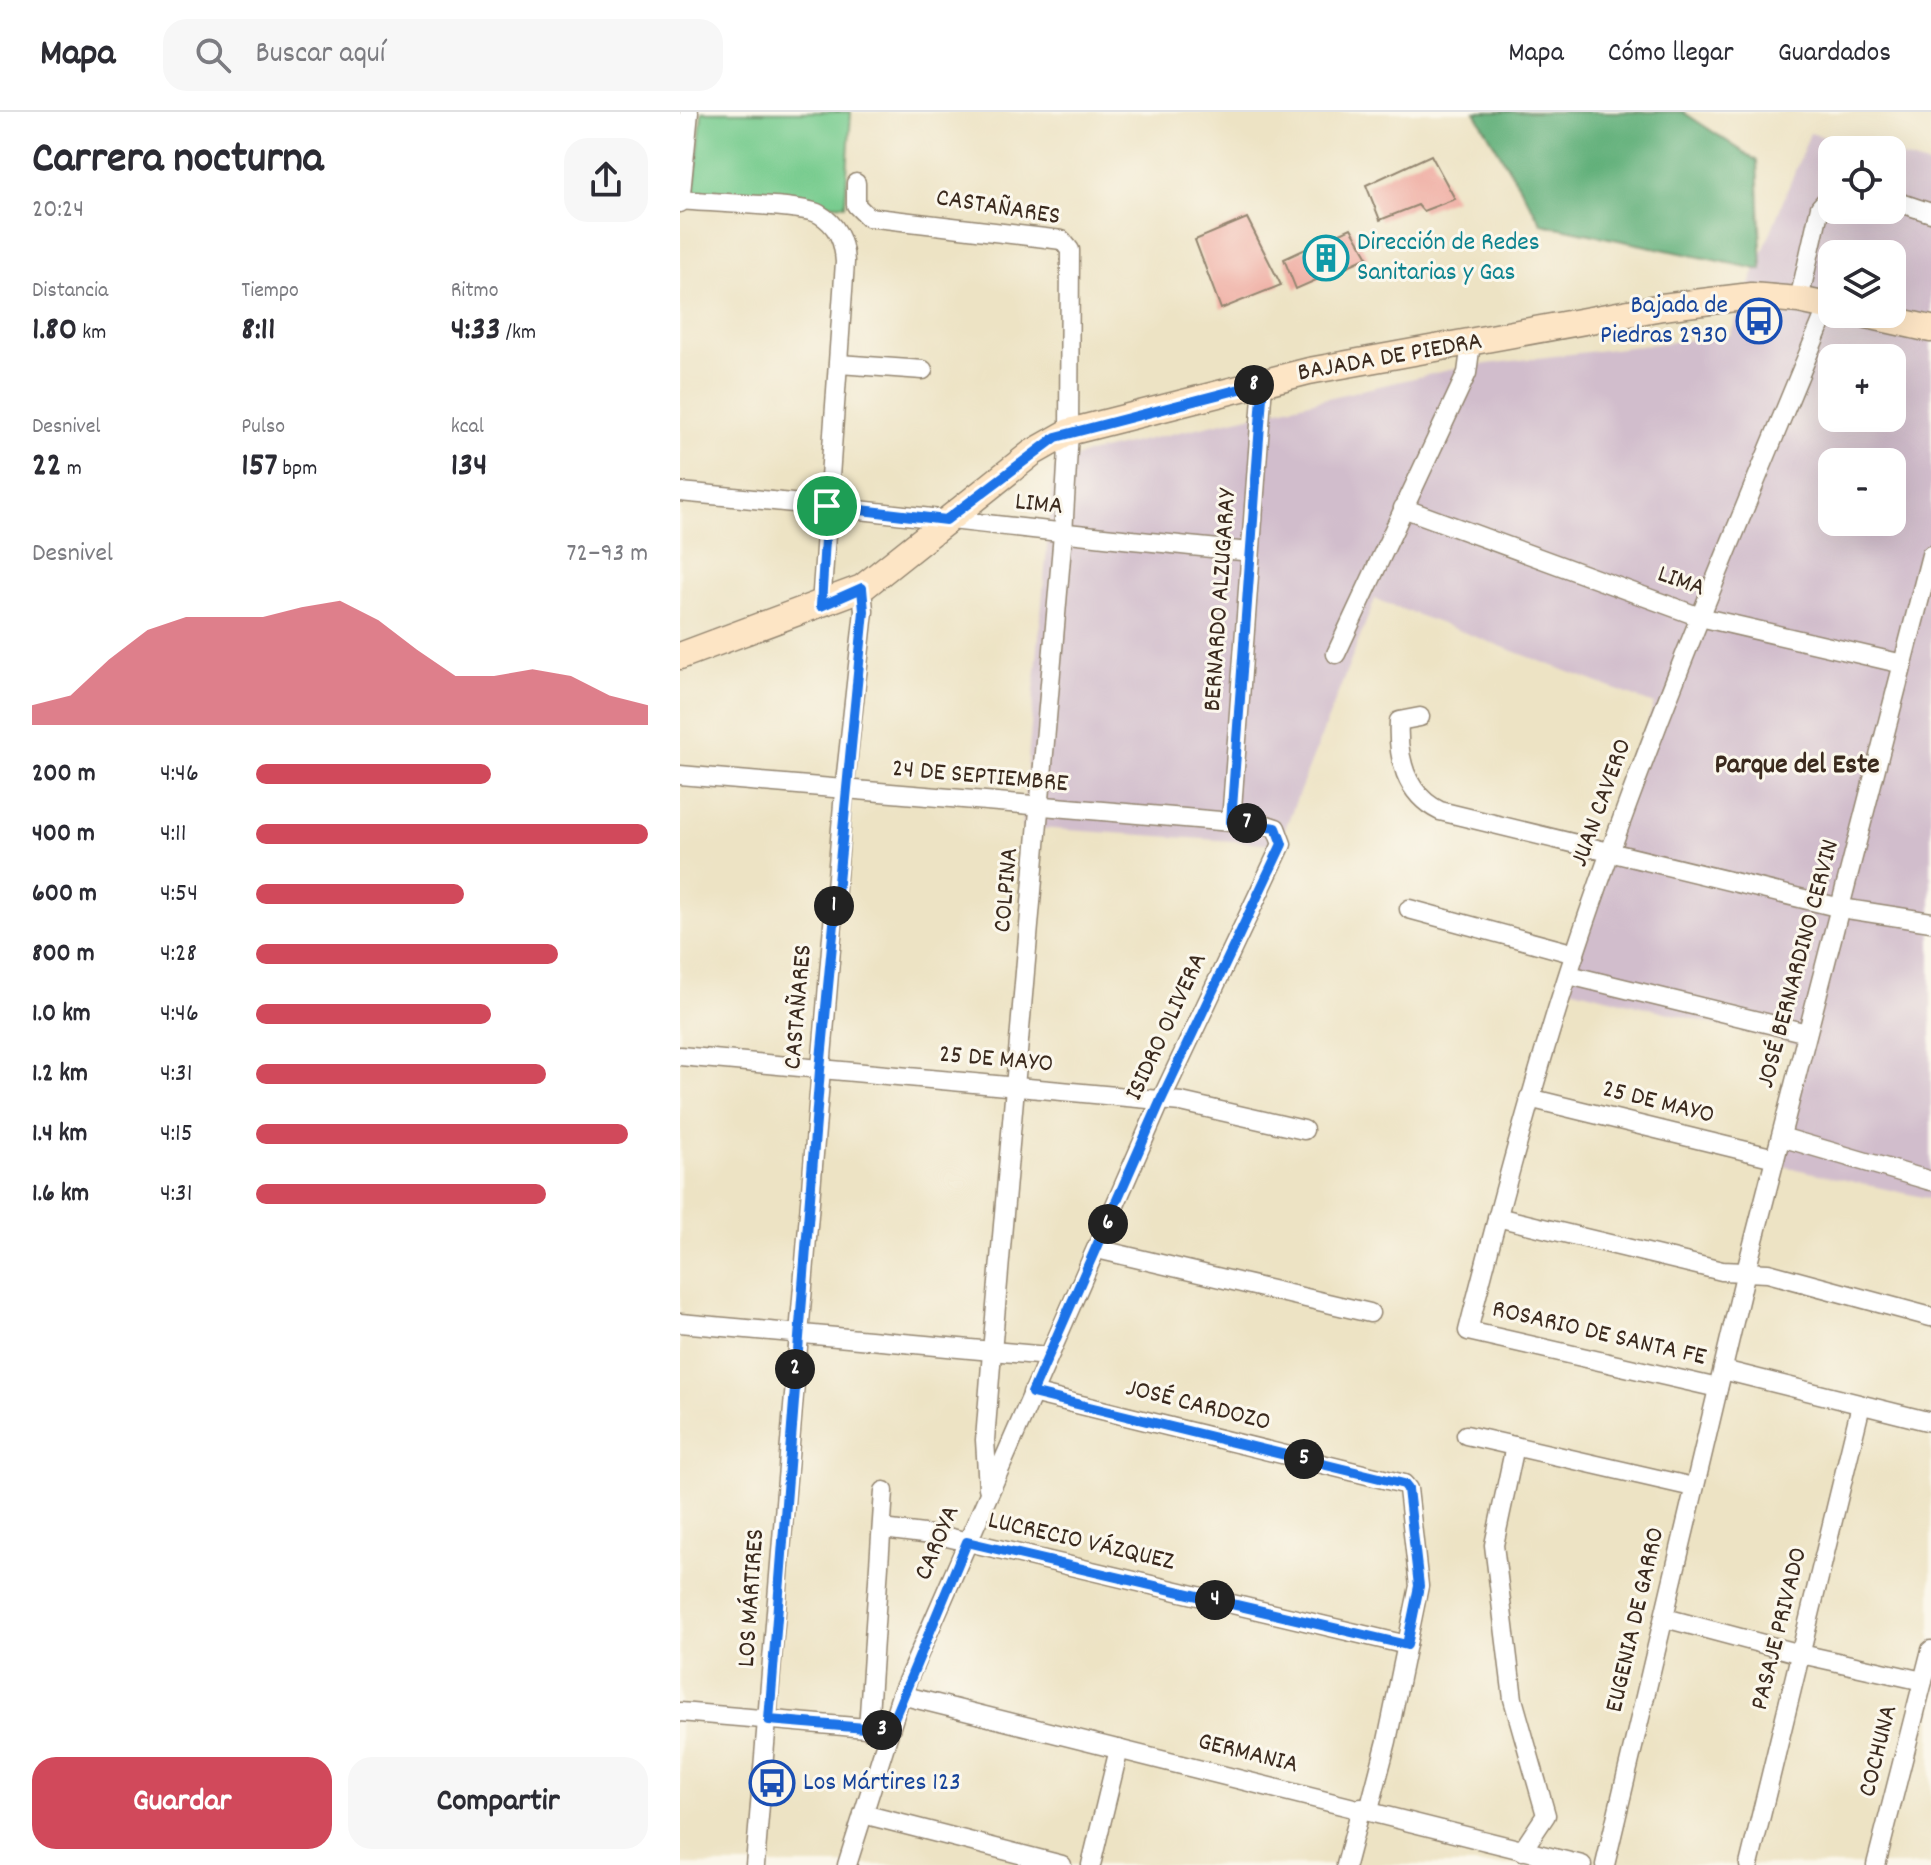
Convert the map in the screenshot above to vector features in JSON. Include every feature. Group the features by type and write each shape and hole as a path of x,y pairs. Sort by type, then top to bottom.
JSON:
{"main road":[{"name":"BAJADA DE PIEDRA","path":"680,656 821,606 862,588 1032,453 1069,432 1309,371 1721,299 1799,300 1818,304"},
{"path":"1906,323 1931,329"}],"street":[{"path":"689,112 680,201 811,211 837,230 844,249 839,364 821,606"},
{"name":"CASTAÑARES","path":"856,183 856,205 868,217 1062,240 1067,244 1069,432"},
{"path":"1906,205 1931,213"},
{"path":"1799,300 1818,216"},
{"name":"JUAN CAVERO","path":"1468,1331 1529,1098 1575,954 1700,617 1821,328"},
{"path":"1336,654 1467,373 1471,343"},
{"path":"839,364 923,370"},
{"name":"BERNARDO ALZUGARAY","path":"1231,822 1263,383"},
{"name":"COLPINA","path":"988,1491 985,1440 1063,534 1069,432"},
{"name":"LIMA","path":"680,492 1250,552"},
{"name":"LIMA","path":"1403,508 1700,617 1903,664"},
{"name":"JOSÉ BERNARDINO CERVIN","path":"1721,1379 1746,1271 1931,555"},
{"name":"CASTAÑARES","path":"798,1334 844,792 864,611 862,588"},
{"path":"1420,717 1399,721 1399,733 1407,779 1428,805 1841,908 1931,922"},
{"name":"24 DE SEPTIEMBRE","path":"680,775 844,792 1276,828"},
{"name":"ISIDRO OLIVERA","path":"1097,1249 1161,1100 1282,844 1276,828"},
{"path":"1409,909 1575,954"},
{"path":"1569,975 1807,1033"},
{"name":"25 DE MAYO","path":"680,1056 1161,1100 1202,1105 1304,1130"},
{"name":"25 DE MAYO","path":"1529,1098 1775,1158"},
{"path":"1781,1137 1931,1181"},
{"path":"1497,1217 1722,1271 1768,1273 1931,1317"},
{"path":"1097,1249 1370,1313"},
{"name":"CAROYA","path":"847,1865 901,1695 988,1491 1097,1249"},
{"path":"680,1323 1048,1356"},
{"name":"ROSARIO DE SANTA FE","path":"1468,1331 1861,1405 1931,1422"},
{"name":"LOS MÁRTIRES","path":"755,1865 798,1334"},
{"name":"EUGENIA DE GARRO","path":"1605,1865 1721,1379"},
{"name":"JOSÉ CARDOZO","path":"1032,1393 1399,1482 1408,1489 1419,1574 1407,1645"},
{"name":"PASAJE PRIVADO","path":"1749,1865 1861,1405"},
{"path":"1466,1435 1693,1487"},
{"path":"1515,1446 1494,1545 1513,1699 1546,1815 1522,1851"},
{"path":"868,1729 884,1491"},
{"name":"LUCRECIO VÁZQUEZ","path":"883,1529 967,1542 1407,1645"},
{"path":"1665,1618 1801,1654 1923,1681"},
{"path":"1346,1865 1365,1809 1407,1645"},
{"name":"COCHUNA","path":"1876,1865 1923,1718 1923,1681 1931,1650"},
{"name":"GERMANIA","path":"901,1695 1582,1865"},
{"path":"680,1712 889,1730"},
{"path":"1091,1865 1119,1749"},
{"path":"863,1814 1062,1865"}],"shaded area":[{"path":"1810,133 1821,136 1818,136 1818,224 1906,224 1906,159 1931,166 1931,1199 1769,1163 1796,1045 1558,985 1654,704 1375,599 1279,844 1022,827 1054,469 1084,454 1462,367 1730,335"}],"green space":[{"path":"702,112 851,112 845,205 694,193"},
{"path":"1475,112 1683,112 1757,161 1762,270 1542,224"}],"building":[{"path":"1431,155 1455,199 1423,211 1418,205 1380,220 1366,185"},
{"path":"1247,218 1281,285 1221,309 1195,240"},
{"name":"Dirección de Redes Sanitarias y Gas","path":"1351,228 1368,257 1296,289 1284,259"}],"place":[{"name":"Dirección de Redes Sanitarias y Gas","path":"1326,258"},
{"name":"Bajada de Piedras 2930","path":"1759,321"},
{"name":"Los Mártires 123","path":"772,1783"}],"district":[{"name":"Parque del Este","path":"1797,767"}],"route":[{"path":"1263,383 1231,822 1276,828 1282,844 1161,1100 1032,1393 1404,1484 1408,1489 1419,1574 1407,1645 967,1542 889,1730 769,1720 820,1070 844,792 864,611 862,588 821,606 827,506 917,514 946,520 1056,437 1263,383"}]}
